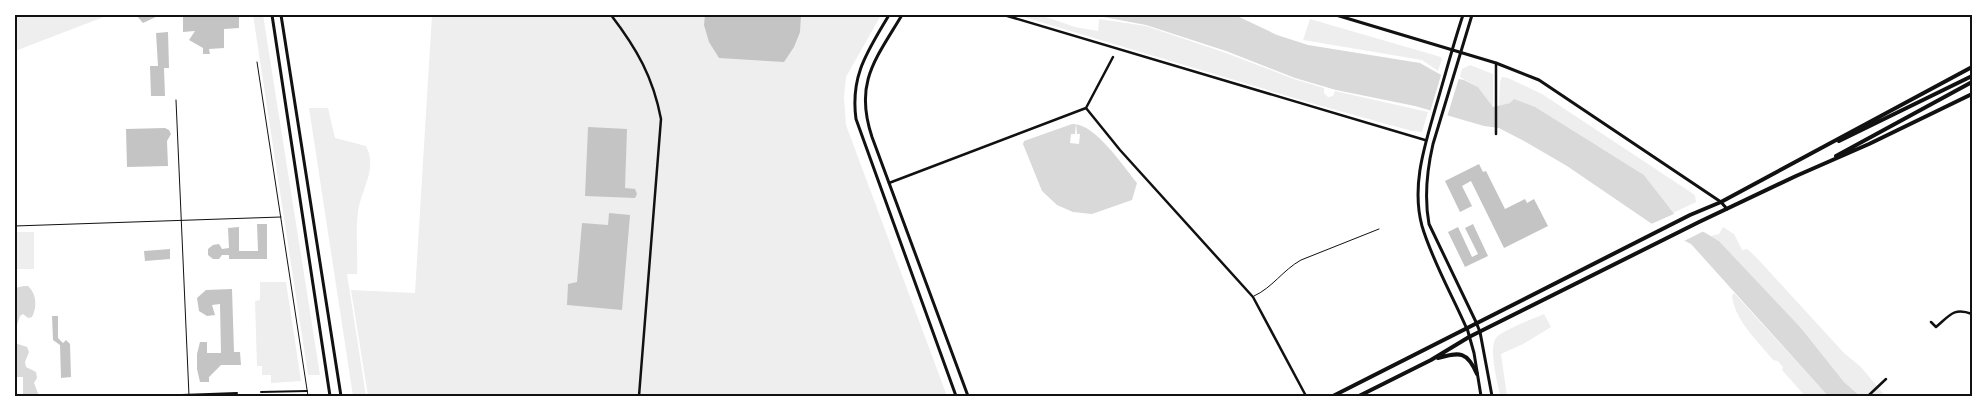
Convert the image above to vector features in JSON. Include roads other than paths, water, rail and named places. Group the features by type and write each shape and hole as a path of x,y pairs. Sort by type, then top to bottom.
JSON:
{"main road":[{"path":"272,15 330,396"},
{"path":"280,15 341,396"},
{"path":"889,15 860,68 854,97 856,119 956,396"},
{"path":"902,15 872,66 864,99 868,123 968,396"},
{"path":"1336,15 1496,63 1539,80 1721,202 1727,209"},
{"path":"1463,15 1425,140 1418,188 1418,206 1422,226 1466,327 1481,396"},
{"path":"1472,15 1428,164 1427,211 1435,239 1480,332 1492,396"},
{"path":"1806,157 1867,122 1972,67"},
{"path":"1332,396 1690,215 1721,202 1806,157 1972,76"},
{"path":"1810,170 1972,82"},
{"path":"1358,396 1431,360 1469,337 1699,222 1869,144 1972,94"},
{"path":"1431,360 1455,353 1462,354 1469,358 1477,374"}],"street":[{"path":"611,15 638,53 648,73 657,98 661,120 639,396"},
{"path":"1004,15 1425,140"},
{"path":"889,184 1086,108 1113,57"},
{"path":"1496,63 1496,134"},
{"path":"1086,108 1120,150 1253,297 1306,396"},
{"path":"1931,322 1936,327 1955,311 1963,310 1972,314"},
{"path":"1868,396 1886,379"},
{"path":"261,392 307,391"},
{"path":"154,396 237,393"}],"lane":[{"path":"257,62 308,396"},
{"path":"176,100 189,395"},
{"path":"15,226 281,217"},
{"path":"1253,297 1265,291 1292,265 1301,260 1379,229"}]}
